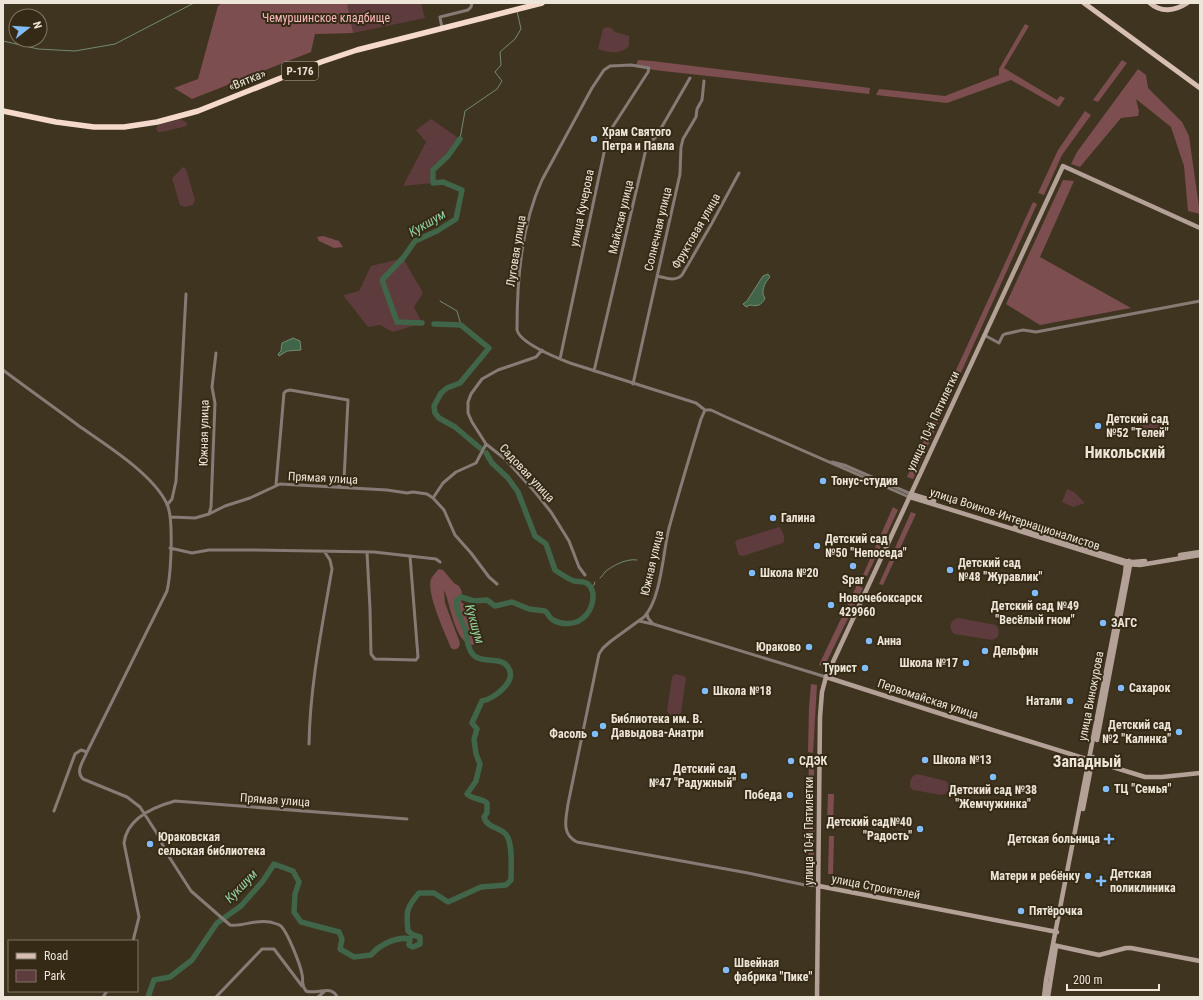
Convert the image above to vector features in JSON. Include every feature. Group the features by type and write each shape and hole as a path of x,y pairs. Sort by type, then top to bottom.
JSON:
{"highway":[{"name":"«Вятка»","path":"3,111 56,122 94,127 124,126 157,122 198,111 321,62 374,45 542,3"}],"main road":[{"path":"1084,3 1200,88"},
{"path":"1150,3 1162,10 1171,10 1181,7 1187,3"},
{"name":"улица 10-й Пятилетки","path":"817,997 820,717 822,692 826,677 1063,166 1200,228"},
{"name":"улица Воинов-Интернационалистов","path":"910,495 1128,564 1140,565 1200,555"},
{"name":"улица Воинов-Интернационалистов","path":"1128,564 1200,552"},
{"name":"улица Винокурова","path":"1048,997 1057,932 1128,564"},
{"name":"Первомайская улица","path":"826,677 1145,777 1200,774"},
{"name":"улица Строителей","path":"819,886 1057,932"},
{"path":"1055,946 1099,954 1131,948 1200,961"},
{"name":"улица Винокурова","path":"1044,997 1055,946"}],"street":[{"path":"442,28 440,17 468,10 472,3"},
{"name":"Луговая улица","path":"518,334 517,324 521,263 526,233 536,195 592,88 604,70 610,66 631,65 649,68 648,72"},
{"name":"улица Кучерова","path":"560,359 608,134 648,72"},
{"name":"Майская улица","path":"594,371 646,149 649,143 656,137 690,78"},
{"name":"Солнечная улица","path":"633,384 680,174 681,147 683,139 696,117 697,108 702,100 704,81"},
{"name":"Фруктовая улица","path":"657,276 673,279 679,278 682,275 739,173"},
{"path":"167,505 172,500 176,481 186,294"},
{"path":"984,335 999,343 1005,334 1023,330 1036,332 1200,301"},
{"name":"улица Воинов-Интернационалистов","path":"518,334 526,341 560,359 633,384 696,403 706,410 716,412 844,469 910,495"},
{"name":"Садовая улица","path":"542,350 536,357 490,373 482,379 473,390 468,402 468,413 486,444 505,459 551,512 569,541 579,567 585,575"},
{"name":"Южная улица","path":"209,514 211,507 215,403 212,387 216,353"},
{"path":"3,370 119,454 155,486 162,495 171,517 169,583 164,600 86,752 79,770 79,775 83,779 126,797 135,803 144,813 160,838 166,852 191,891 230,925 236,926 254,921 269,922 280,925 288,937 302,974 302,986"},
{"path":"276,485 284,393 286,391 304,392 348,400 344,480 348,488"},
{"name":"Южная улица","path":"572,840 566,831 566,820 599,654 605,645 648,613 656,590 672,519 701,419 706,410"},
{"path":"486,444 476,463 470,467 459,470 446,480 433,498 444,510 455,535 471,553 488,577 497,584"},
{"path":"338,487 344,480"},
{"name":"Прямая улица","path":"171,517 195,518 209,514 225,506 250,498 276,485 338,487 387,490 407,493 413,492 427,494 433,498"},
{"path":"170,548 192,553 209,550 367,552 436,559 440,562"},
{"path":"309,744 309,722 319,640 332,569 330,560 324,552"},
{"path":"367,552 371,654 375,659 416,660 418,657 410,556"},
{"path":"648,613 648,618 653,624"},
{"name":"Первомайская улица","path":"639,621 826,677"},
{"path":"54,811 75,754 81,750 86,752"},
{"name":"Прямая улица","path":"144,813 175,801 407,819"},
{"path":"134,940 139,917 124,843 125,836 138,818 144,813"},
{"name":"улица Строителей","path":"572,840 806,885 819,886"},
{"path":"216,997 262,949 274,949 308,992 332,991 335,992 337,997"},
{"path":"318,997 325,991"}],"green space":[{"path":"222,3 347,3 353,33 315,34 311,52 192,99 174,88 198,79 218,6"},
{"name":"Чемуршинское кладбище","path":"257,3 421,3 425,18 353,33 315,34"},
{"path":"1025,24 1029,26 1004,68 1057,100 1060,96 1065,98 1059,107 1011,80 947,103 876,95 879,89 945,96 999,75 999,69"},
{"path":"606,27 611,28 615,32 629,36 629,46 618,52 598,49 603,29"},
{"path":"638,60 870,88 869,94 654,70 636,65"},
{"path":"1122,60 1127,63 1098,102 1093,100"},
{"path":"1138,69 1146,75 1148,88 1182,122 1189,136 1200,214 1188,211 1184,166 1171,127 1136,99 1139,111 1138,116 1121,118 1080,167 1071,164 1077,152"},
{"path":"1085,111 1091,115 1062,155 1044,195 1038,193 1058,150"},
{"path":"181,119 187,123 187,126 162,132 158,132 156,129 158,125"},
{"path":"431,119 460,139 448,156 434,170 433,183 403,186 426,142 416,130"},
{"path":"183,167 186,169 195,200 193,205 185,207 180,205 172,178"},
{"path":"1063,180 1074,181 1040,257 1131,308 1040,325 1006,304"},
{"path":"1033,202 1037,204 913,479 907,477"},
{"path":"323,236 339,241 343,247 334,248 319,241 317,237"},
{"path":"403,258 423,293 414,307 422,323 393,332 380,325 368,327 343,295 359,291 371,266"},
{"path":"1166,417 1170,424 1169,432 1147,436 1143,434 1141,424 1145,421"},
{"path":"1067,489 1074,492 1085,503 1073,507 1062,502"},
{"path":"893,507 898,510 867,576 863,575"},
{"path":"911,512 916,514 883,585 879,584"},
{"path":"779,527 784,535 783,543 743,556 739,555 735,543 737,540"},
{"path":"439,569 443,570 454,583 459,586 462,592 460,599 465,605 466,615 473,622 477,630 475,643 473,645 467,643 457,631 444,590 445,603 460,643 457,649 451,648 431,594 431,579"},
{"path":"857,585 863,588 824,667 819,665"},
{"path":"958,618 996,625 999,630 998,637 992,640 954,634 951,629 951,624 953,620"},
{"path":"675,674 686,678 681,713 678,716 669,714 667,711 672,677"},
{"path":"811,684 817,685 813,753 808,752"},
{"path":"809,758 814,760 814,802 808,800"},
{"path":"917,774 946,781 949,784 948,792 941,795 913,790 910,787 910,781 913,776"},
{"path":"828,794 834,794 833,823 827,823"},
{"path":"809,810 815,811 813,875 808,874"},
{"path":"829,836 834,836 833,874 828,874"}],"shaded area":[{"path":"768,274 770,277 764,287 764,300 759,305 750,305 746,307 743,304 747,301 763,276"},
{"path":"293,338 300,341 301,350 287,351 279,356 278,354 281,351 282,343"}],"waterway":[{"path":"3,41 38,49 75,51 115,44 194,3"},
{"name":"Кукшум","path":"460,139 465,111 497,89 502,81 495,72 501,65 500,52 515,39 521,29 517,11"},
{"name":"Кукшум","path":"422,323 397,322 382,280 403,258 415,241 437,231 456,219 462,190 443,182 433,183 433,170 448,156 460,139"},
{"path":"440,301 457,311 461,325"},
{"name":"Кукшум","path":"434,324 461,325 489,348 460,383 447,388 441,393 434,406 435,413 439,418 455,427 480,448"},
{"name":"Кукшум","path":"148,997 154,980 170,977 192,960 217,923 241,906 263,881 274,864 293,871 299,882 295,894 294,912 301,922 339,932 342,939 340,949 354,957 371,955 383,945 394,940 405,938 410,939 409,945 413,947 420,944 420,937 413,935 408,931 407,919 409,907 419,893 434,893 448,902 481,887 506,885 511,880 511,851 507,836 505,833 491,826 486,821 484,817 487,813 487,803 467,794 476,781 480,764 476,754 474,739 477,729 472,723 482,701 493,697 503,688 510,678 510,672 508,667 502,662 480,659 472,653 468,644 466,631 458,614 457,600 461,597 474,601 487,600 495,606 512,602 529,609 545,611 553,620 568,624 576,622 586,615 591,607 593,593 588,584 574,581 555,570 546,544 535,536 518,492 508,478 492,463 486,453"},
{"path":"600,578 607,570 615,565 624,561 637,560"},
{"name":"Кукшум","path":"591,586 594,585 595,582"}],"place":[{"name":"Храм Святого Петра и Павла","path":"594,139"},
{"name":"Детский сад №52 \"Телей\"","path":"1098,426"},
{"name":"Тонус-студия","path":"823,481"},
{"name":"Галина","path":"773,518"},
{"name":"Детский сад №50 \"Непоседа\"","path":"817,546"},
{"name":"Spar","path":"853,566"},
{"name":"Детский сад №48 \"Журавлик\"","path":"950,570"},
{"name":"Школа №20","path":"752,573"},
{"name":"Детский сад №49 \"Весёлый гном\"","path":"1035,593"},
{"name":"Новочебоксарск 429960","path":"831,605"},
{"name":"ЗАГС","path":"1103,623"},
{"name":"Анна","path":"869,641"},
{"name":"Юраково","path":"809,647"},
{"name":"Дельфин","path":"985,651"},
{"name":"Школа №17","path":"966,663"},
{"name":"Турист","path":"865,668"},
{"name":"Сахарок","path":"1121,688"},
{"name":"Школа №18","path":"705,691"},
{"name":"Натали","path":"1070,701"},
{"name":"Библиотека им. В. Давыдова-Анатри","path":"603,726"},
{"name":"Детский сад №2 \"Калинка\"","path":"1179,732"},
{"name":"Фасоль","path":"595,734"},
{"name":"Школа №13","path":"925,760"},
{"name":"СДЭК","path":"791,761"},
{"name":"Детский сад №47 \"Радужный\"","path":"744,776"},
{"name":"Детский сад №38 \"Жемчужинка\"","path":"993,777"},
{"name":"ТЦ \"Семья\"","path":"1106,789"},
{"name":"Победа","path":"790,795"},
{"name":"Детский сад№40 \"Радость\"","path":"920,829"},
{"name":"Детская больница","path":"1109,839"},
{"name":"Юраковская сельская библиотека","path":"150,844"},
{"name":"Матери и ребёнку","path":"1088,876"},
{"name":"Детская поликлиника","path":"1101,881"},
{"name":"Пятёрочка","path":"1021,911"},
{"name":"Швейная фабрика \"Пике\"","path":"726,970"}],"district":[{"name":"Никольский","path":"1125,452"},
{"name":"Западный","path":"1087,761"}]}
